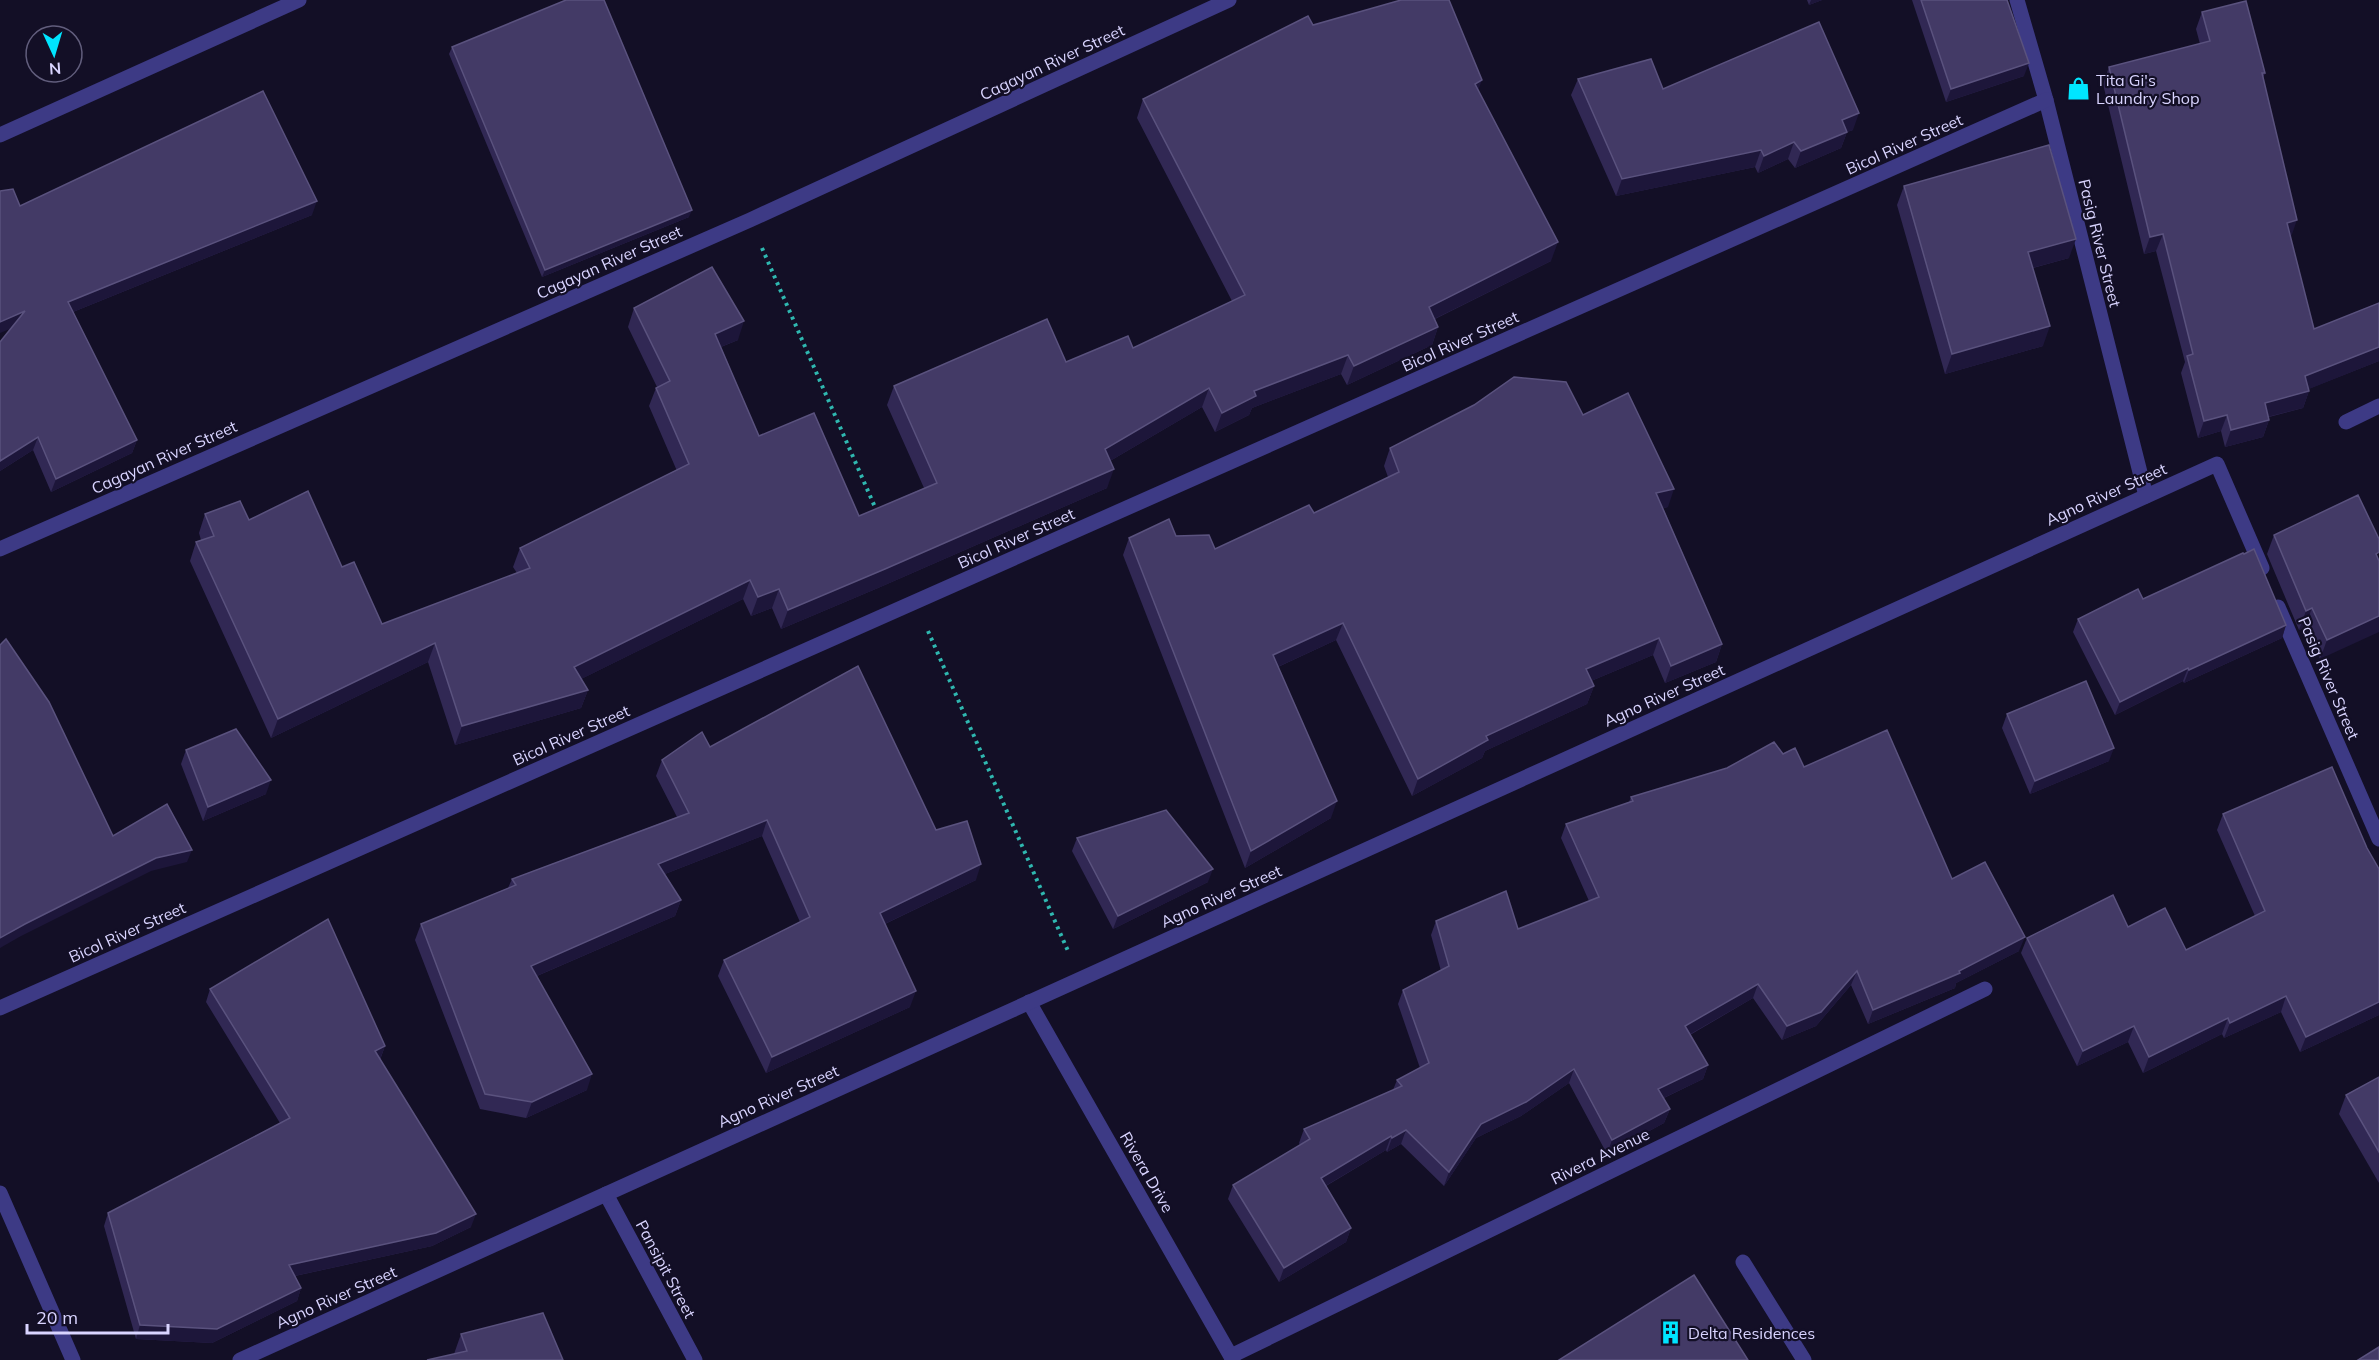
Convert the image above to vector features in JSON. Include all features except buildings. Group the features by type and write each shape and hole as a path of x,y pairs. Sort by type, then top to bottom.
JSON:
{"street":[{"path":"0,135 299,0"},
{"name":"Cagayan River Street","path":"0,549 750,220 1229,0"},
{"name":"Pasig River Street","path":"2017,0 2046,100 2146,496"},
{"name":"Bicol River Street","path":"0,1008 2046,100"},
{"path":"2346,422 2379,405"},
{"name":"Pasig River Street","path":"2217,465 2379,839"},
{"name":"Agno River Street","path":"240,1360 2217,465"},
{"name":"Rivera Avenue","path":"1232,1358 1985,989"},
{"name":"Rivera Drive","path":"1029,1002 1232,1358"},
{"path":"0,1192 73,1360"},
{"name":"Pansipit Street","path":"606,1194 695,1360"},
{"path":"1743,1262 1804,1360"}],"place":[{"name":"Tita Gi's Laundry Shop","path":"2078,89"},
{"name":"Delta Residences","path":"1670,1333"}]}
